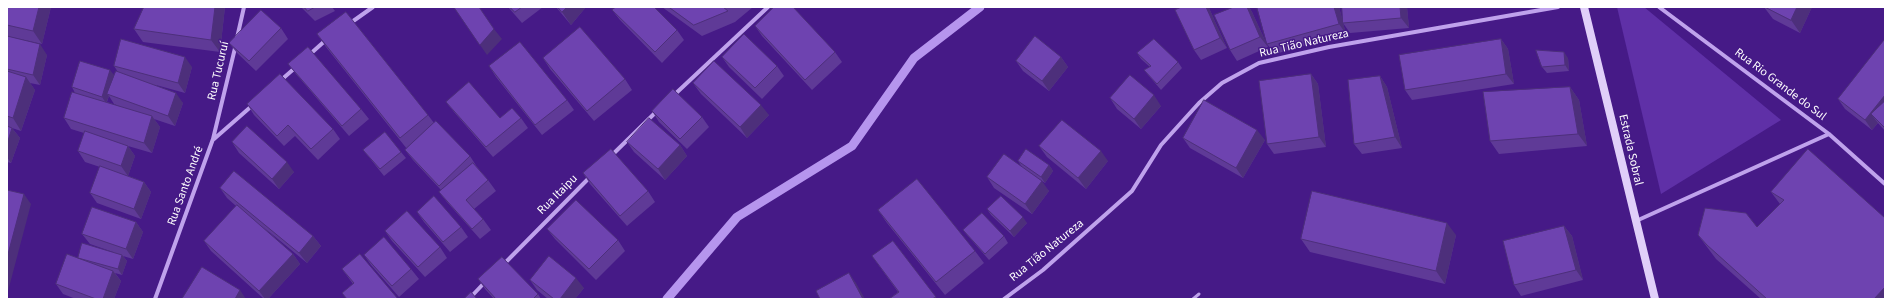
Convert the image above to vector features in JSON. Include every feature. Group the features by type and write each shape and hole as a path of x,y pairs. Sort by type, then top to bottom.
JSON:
{"street":[{"name":"Rua Tucuruí","path":"213,139 244,7"},
{"path":"341,29 373,7"},
{"path":"672,97 768,7"},
{"name":"Rua Tião Natureza","path":"1004,299 1043,270 1132,190 1161,145 1199,103 1222,83 1259,63 1329,47 1558,7"},
{"name":"Estrada Sobral","path":"1584,7 1655,299"},
{"name":"Rua Rio Grande do Sul","path":"1659,7 1829,134 1885,184"},
{"path":"306,58 329,38"},
{"path":"277,84 300,64"},
{"name":"Rua Santo André","path":"155,299 213,139 260,99"},
{"path":"605,162 660,108"},
{"path":"1635,221 1829,134"},
{"name":"Rua Itaipu","path":"501,266 594,173"},
{"path":"469,299 490,277"}],"lane":[{"path":"1193,299 1199,294"}],"shaded area":[{"path":"1617,7 1644,7 1781,120 1661,194"}],"building":[{"path":"7,7 39,7 33,31 7,25"},
{"path":"144,7 215,7 211,40 134,29"},
{"path":"304,7 315,7 308,11"},
{"path":"454,7 479,7 494,29 480,45"},
{"path":"510,7 522,7 515,12"},
{"path":"558,7 567,7 562,12"},
{"path":"616,7 654,7 677,30 655,52 612,10"},
{"path":"669,7 723,7 728,11 694,25"},
{"path":"774,7 793,7 835,52 805,80 755,26"},
{"path":"1182,7 1206,7 1220,38 1194,50 1175,10"},
{"path":"1234,7 1247,7 1260,37 1230,50 1214,15"},
{"path":"1257,7 1334,7 1339,24 1267,44"},
{"path":"1342,7 1400,7 1401,18 1343,23"},
{"path":"1765,7 1797,7 1791,20"},
{"path":"261,10 281,28 249,61 229,43"},
{"path":"346,12 428,115 400,138 317,34"},
{"path":"580,27 625,79 587,111 543,58"},
{"path":"744,34 777,66 755,88 722,57"},
{"path":"7,36 40,44 33,75 7,69"},
{"path":"1035,36 1061,57 1042,81 1016,61"},
{"path":"121,39 185,57 178,83 114,66"},
{"path":"1154,39 1178,62 1157,84 1144,70 1151,66 1137,53"},
{"path":"1501,39 1506,74 1405,90 1399,55"},
{"path":"1885,39 1885,95 1865,120 1838,99"},
{"path":"520,42 567,100 535,125 489,66"},
{"path":"308,47 361,109 342,126 288,64"},
{"path":"1536,50 1564,52 1565,65 1542,67"},
{"path":"80,61 110,70 102,97 72,87"},
{"path":"714,61 761,105 740,127 693,83"},
{"path":"7,71 26,77 13,118 7,116"},
{"path":"116,71 176,93 168,116 107,94"},
{"path":"280,74 333,129 311,149 288,125 277,136 247,104"},
{"path":"1311,74 1319,137 1267,144 1259,81"},
{"path":"1130,75 1154,95 1134,119 1110,98"},
{"path":"1380,76 1395,137 1354,144 1348,80"},
{"path":"469,82 500,118 512,108 521,118 486,147 446,102"},
{"path":"1570,87 1578,134 1490,141 1483,92"},
{"path":"673,89 702,117 680,139 652,111"},
{"path":"72,92 152,116 144,143 64,118"},
{"path":"1204,100 1257,130 1236,168 1183,138"},
{"path":"1885,101 1885,128 1871,114"},
{"path":"649,118 680,145 658,169 627,142"},
{"path":"1062,120 1101,151 1078,178 1039,146"},
{"path":"436,121 470,156 439,186 405,150"},
{"path":"7,126 12,128 7,144"},
{"path":"247,126 287,162 272,179 232,142"},
{"path":"85,131 128,146 121,166 78,151"},
{"path":"385,132 401,152 380,169 363,150"},
{"path":"611,149 648,191 620,216 583,173"},
{"path":"1026,149 1049,165 1041,177 1018,161"},
{"path":"1808,149 1885,218 1885,287 1874,299 1767,299 1707,245 1698,235 1705,208 1746,213 1757,227 1784,200 1771,192"},
{"path":"1004,154 1042,181 1025,204 987,177"},
{"path":"473,163 488,180 466,200 483,219 472,229 439,192"},
{"path":"100,166 144,182 134,209 90,193"},
{"path":"234,171 313,236 299,253 220,188"},
{"path":"917,179 975,251 936,282 878,210"},
{"path":"7,190 24,194 7,258"},
{"path":"1312,191 1447,223 1436,271 1301,239"},
{"path":"434,196 461,227 443,242 417,212"},
{"path":"1001,196 1023,217 1010,231 987,209"},
{"path":"576,200 618,240 589,269 547,229"},
{"path":"237,205 293,254 259,291 204,241"},
{"path":"92,207 136,222 126,249 82,234"},
{"path":"407,211 440,247 418,267 385,231"},
{"path":"982,213 1004,236 985,254 963,230"},
{"path":"1564,226 1576,270 1514,285 1503,241"},
{"path":"384,237 411,269 392,286 364,255"},
{"path":"893,241 936,297 932,299 889,299 899,292 872,256"},
{"path":"82,243 122,255 118,269 78,258"},
{"path":"67,254 113,271 103,299 96,299 56,284"},
{"path":"360,254 398,299 347,299 342,293 354,283 342,269"},
{"path":"549,256 576,278 560,299 554,299 530,280"},
{"path":"502,257 538,294 533,299 496,299 478,279"},
{"path":"202,267 240,290 235,299 182,299"},
{"path":"849,273 863,299 820,299 816,291"},
{"path":"471,292 477,299 464,299"}],"waterway":[{"path":"667,299 737,217 852,146 914,58 980,7"}]}
